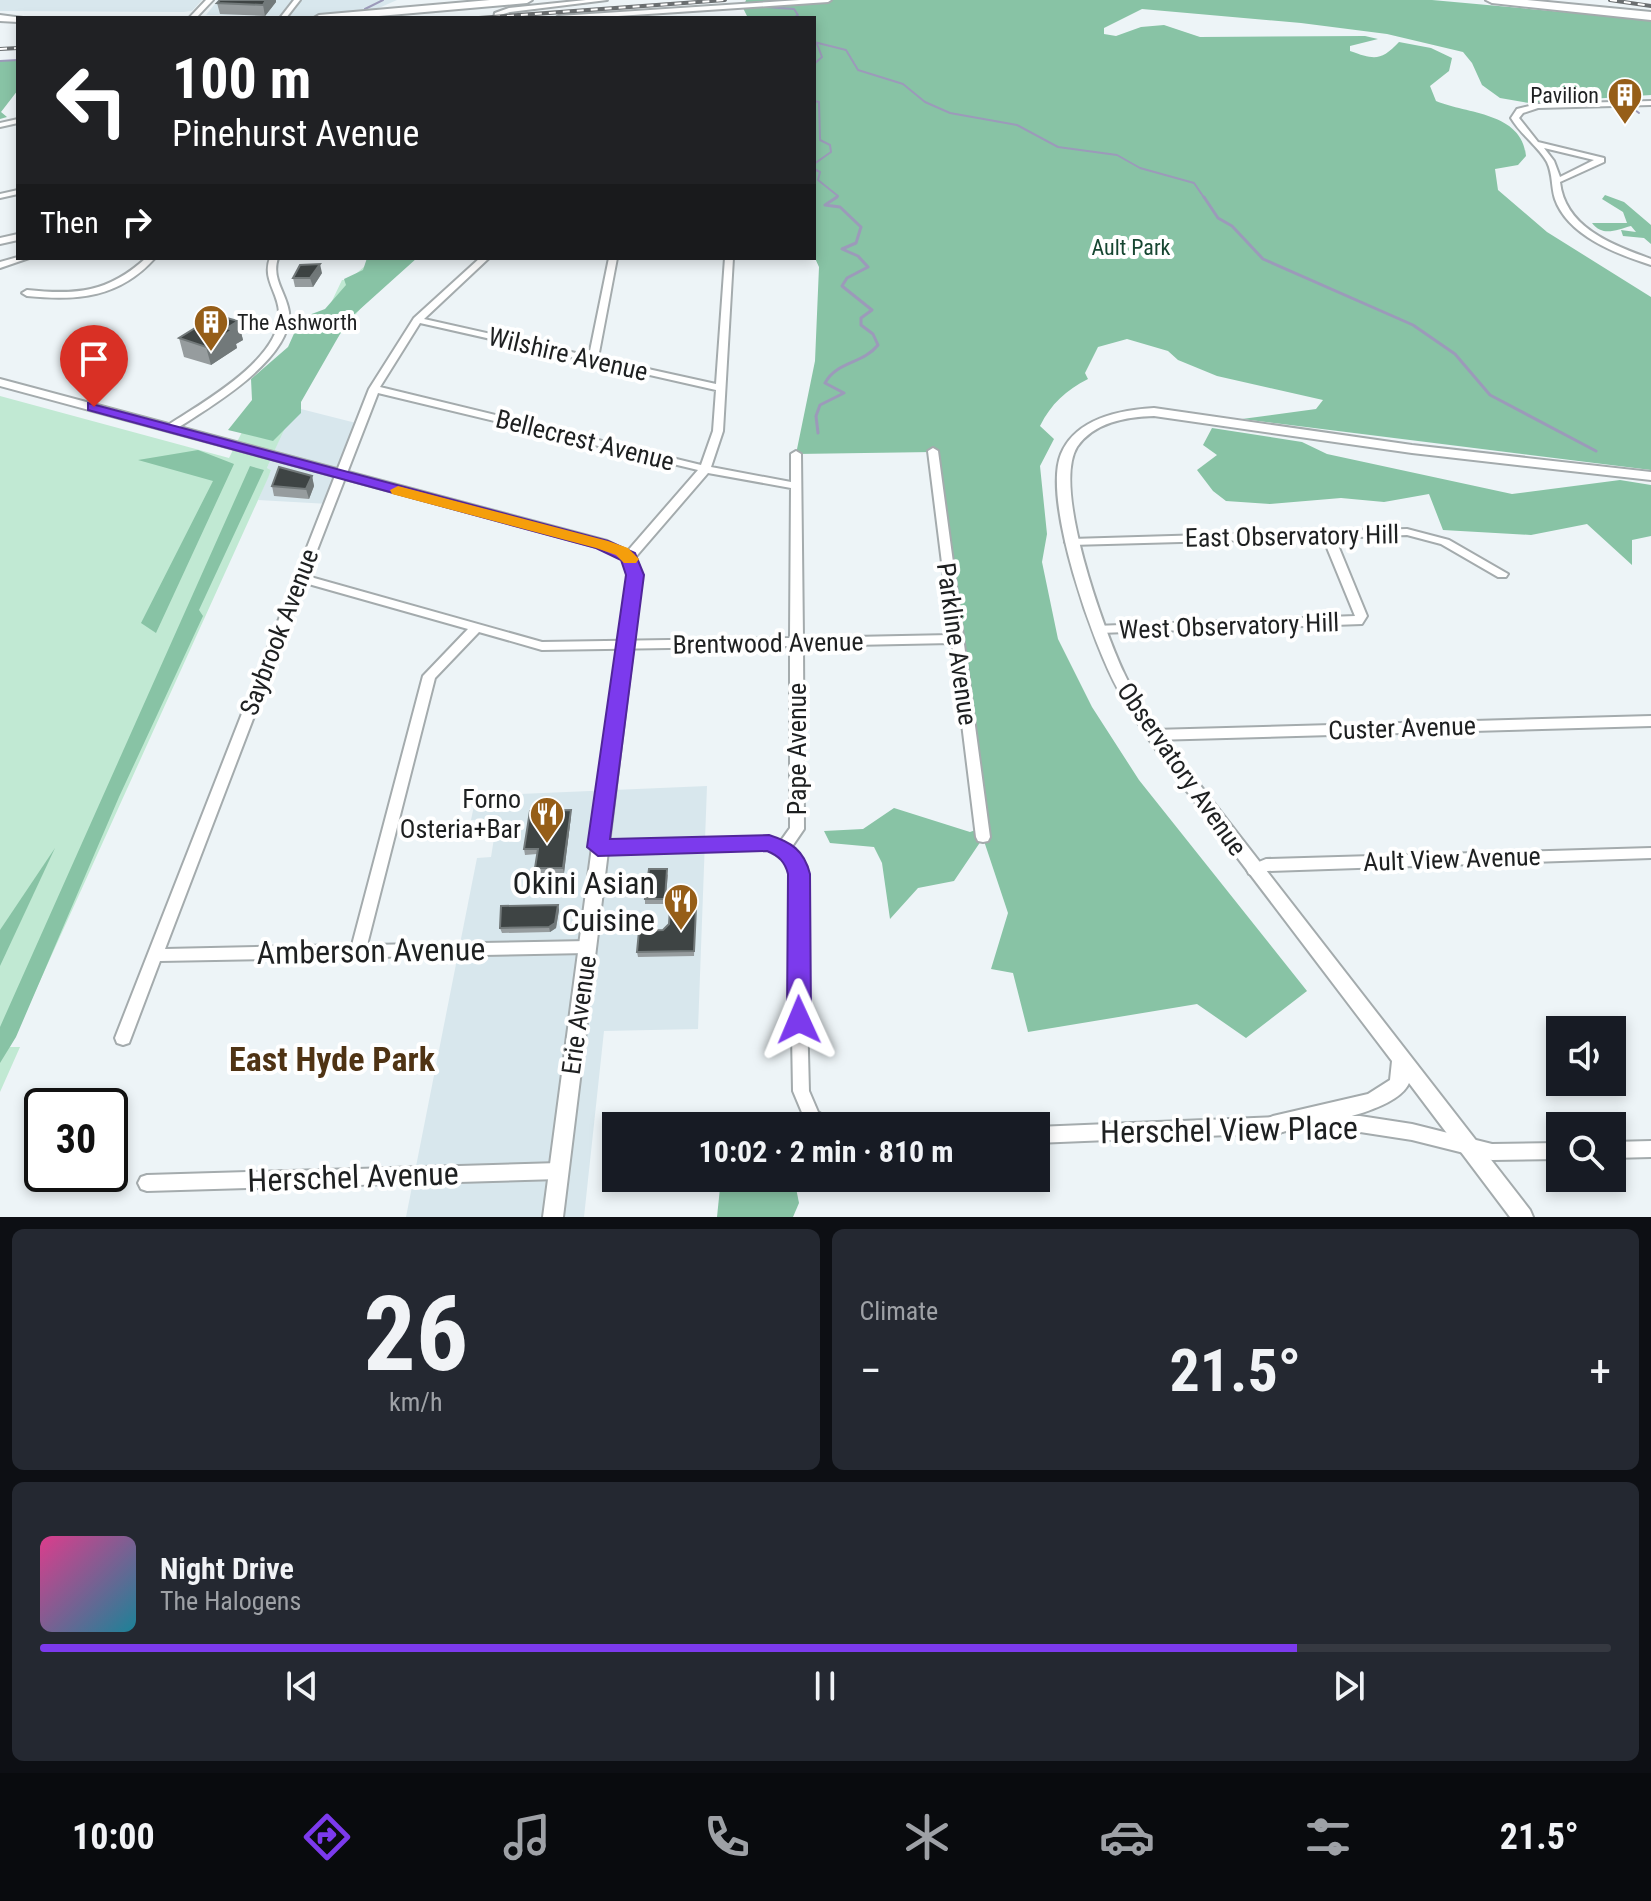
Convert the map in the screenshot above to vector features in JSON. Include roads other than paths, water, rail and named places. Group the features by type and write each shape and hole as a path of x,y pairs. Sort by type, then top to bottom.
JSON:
{"highway":[{"path":"342,16 527,0"},
{"path":"1492,0 1651,15"},
{"path":"1530,0 1651,15"}],"street":[{"path":"194,16 210,0"},
{"path":"285,16 297,0"},
{"path":"498,16 499,12 509,10 604,0"},
{"path":"589,16 828,0"},
{"path":"1651,103 1538,106 1520,111 1515,118 1538,144 1559,180 1561,205 1581,227 1651,262"},
{"path":"1538,144 1601,160 1559,180"},
{"path":"27,293 68,298 92,295 148,260"},
{"path":"172,427 256,366 280,339 285,313 271,275 274,260"},
{"name":"Saybrook Avenue","path":"123,1038 374,389 417,320 483,260"},
{"path":"593,360 613,260"},
{"path":"0,382 602,544 629,557 705,469 718,431 729,260"},
{"name":"Wilshire Avenue","path":"417,320 720,388"},
{"name":"Bellecrest Avenue","path":"374,389 705,469 796,486"},
{"name":"Observatory Avenue","path":"1523,1217 1153,735 1117,675 1099,629 1071,542 1063,470 1067,453 1093,426 1113,417 1140,413 1179,414 1398,448 1651,476"},
{"name":"Parkline Avenue","path":"933,451 983,837"},
{"name":"Pape Avenue","path":"790,855 797,829 796,454"},
{"name":"West Observatory Hill","path":"1099,629 1358,621 1361,616 1327,533"},
{"name":"East Observatory Hill","path":"1071,542 1419,533 1445,542 1502,574"},
{"name":"Erie Avenue","path":"553,1217 635,575 629,557"},
{"name":"Brentwood Avenue","path":"300,578 542,646 957,639"},
{"path":"358,951 429,676 476,628"},
{"name":"Custer Avenue","path":"1153,735 1651,721"},
{"path":"598,847 769,843 790,855 801,1091 813,1112"},
{"name":"Ault View Avenue","path":"1254,870 1280,864 1651,853"},
{"name":"Amberson Avenue","path":"155,955 588,947"},
{"path":"1273,1125 1373,1102 1399,1084 1401,1062"},
{"name":"Herschel View Place","path":"1050,1134 1360,1124 1468,1144"},
{"path":"1468,1144 1492,1152 1546,1151"},
{"path":"1626,1150 1651,1149"},
{"name":"Herschel Avenue","path":"147,1183 559,1171"}],"waterway":[{"path":"365,9 383,0"},
{"path":"766,7 794,9 796,16"},
{"path":"816,42 846,50 858,70 903,84 925,102 950,113 1017,125 1058,147 1117,155 1140,168 1194,183 1205,199"},
{"path":"816,62 822,57 817,44"},
{"path":"0,61 16,60"},
{"path":"816,101 819,102 820,140 830,145 831,152 816,163"},
{"path":"1631,107 1639,113"},
{"path":"816,170 820,172 818,180 838,196 834,199"},
{"path":"1204,197 1218,218 1232,226 1263,259 1413,325 1455,354 1490,395 1596,451"},
{"path":"818,433 816,416 820,405 844,393 825,383 836,370 865,356 878,345 873,334 861,325 861,318 872,310 842,286 847,278 868,267 858,256 842,249 856,243 861,227 840,207 825,205 834,199"}],"railway":[{"path":"506,16 725,0"},
{"path":"1610,0 1651,6"},
{"path":"0,49 16,48"}],"place":[{"name":"Pavilion","path":"1625,126"},
{"name":"The Ashworth","path":"211,353"},
{"name":"Forno Osteria+Bar","path":"547,845"},
{"name":"Okini Asian Cuisine","path":"681,932"}],"district":[{"name":"East Hyde Park","path":"332,1059"}],"park label":[{"name":"Ault Park","path":"1131,247"}]}
